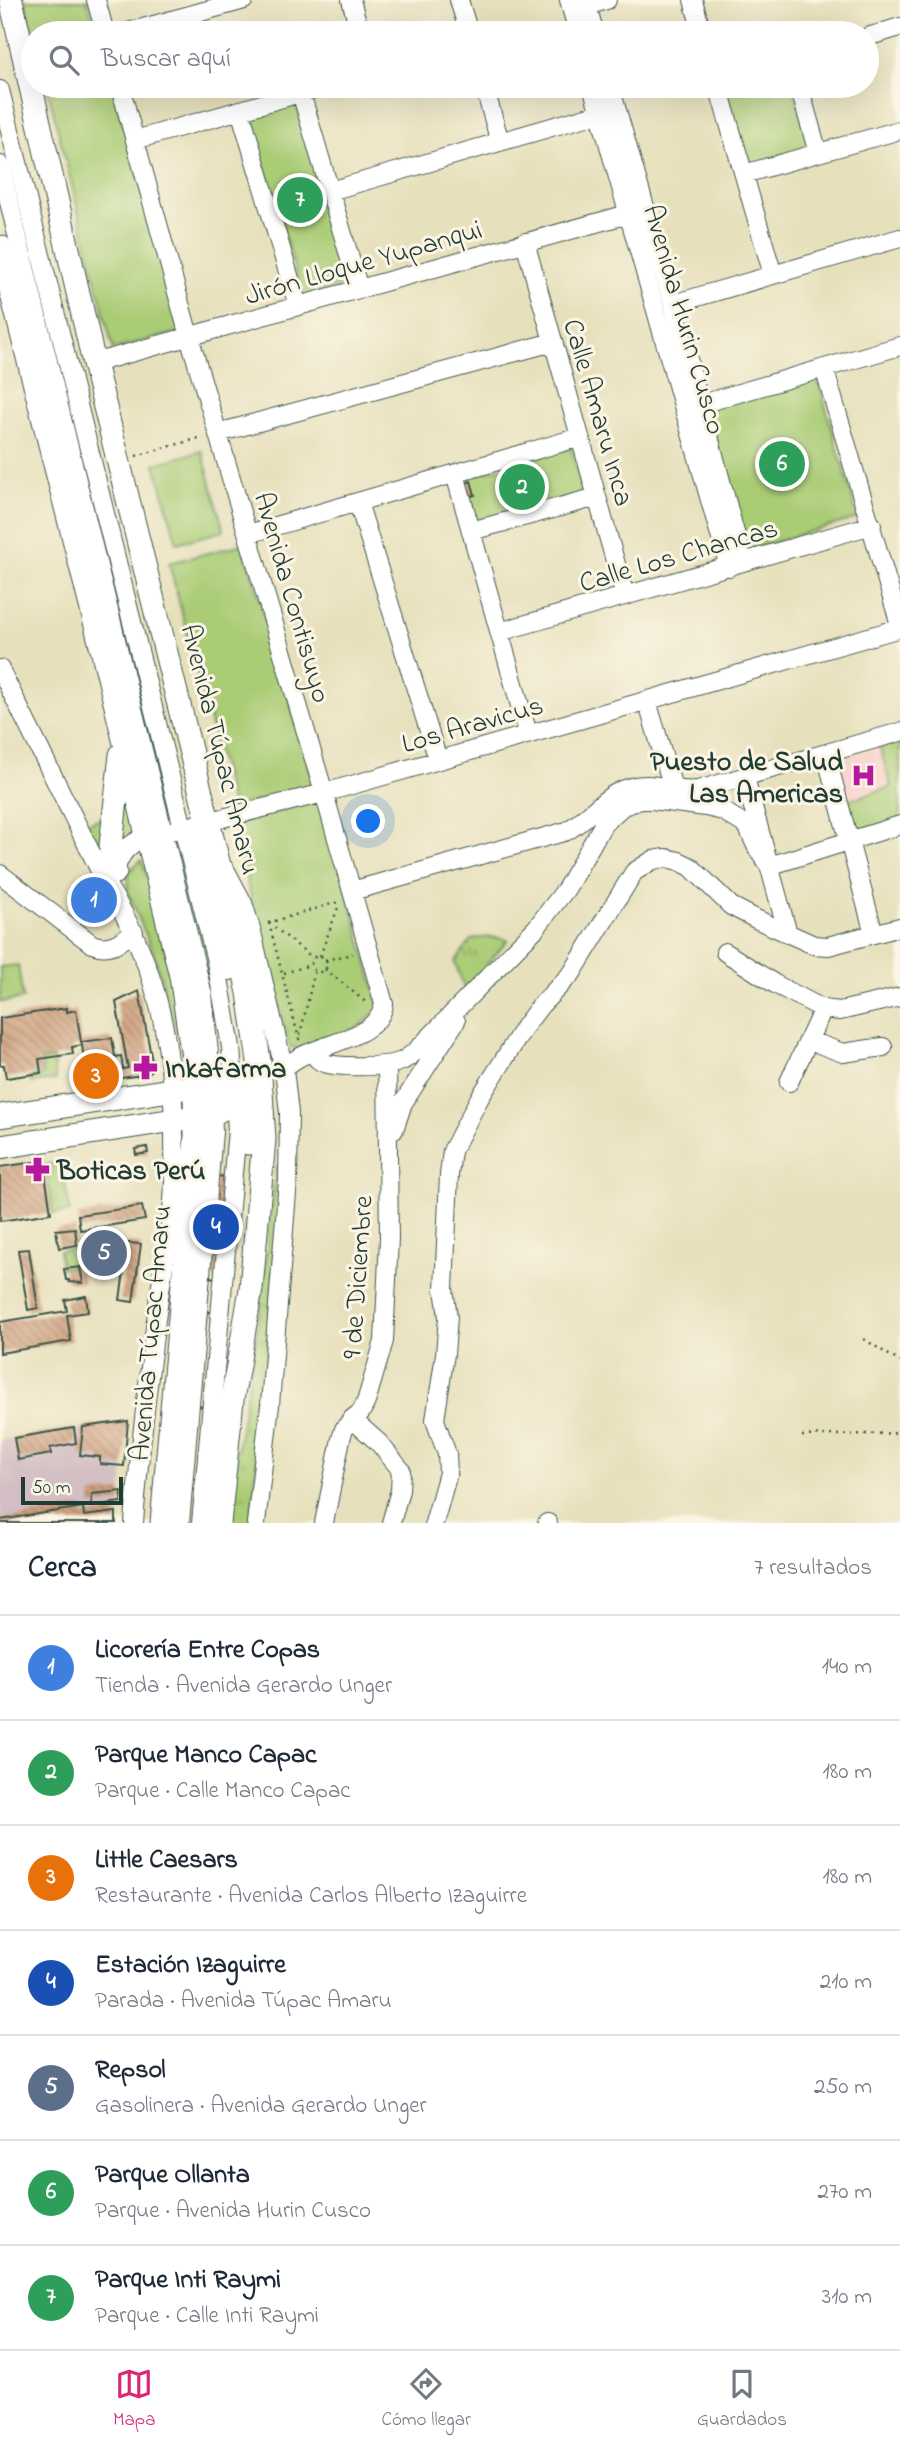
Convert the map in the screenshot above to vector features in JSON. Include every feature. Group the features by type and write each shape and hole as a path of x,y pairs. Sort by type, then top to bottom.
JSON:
{"main road":[{"name":"Avenida Túpac Amaru","path":"12,0 21,40"},
{"name":"Avenida Túpac Amaru","path":"34,98 94,363 119,460 196,825 218,858 249,993 256,1039 264,1139 251,1289 232,1400 219,1523"},
{"name":"Avenida Túpac Amaru","path":"0,247 6,297 122,734 155,835 188,1018 194,1117 193,1178 162,1523"},
{"path":"115,872 111,845 122,734"},
{"path":"0,1147 194,1117 227,1107 250,1068 256,1039"},
{"path":"0,1116 193,1086 225,1086 235,1095 247,1112 249,1139 232,1400"}],"street":[{"path":"96,0 102,21"},
{"path":"162,21 214,4 244,0"},
{"path":"351,0 357,21"},
{"path":"459,0 465,21"},
{"path":"569,0 575,21"},
{"path":"591,21 586,3 607,0"},
{"path":"693,0 699,21"},
{"path":"879,33 900,27"},
{"path":"0,90 105,508 196,825 225,942 234,994 231,1047 237,1130 201,1523"},
{"name":"Avenida Contisuyo","path":"123,98 189,337 324,793 346,897 369,949 384,1004 381,1016 353,1036 311,1047 284,1069"},
{"path":"135,140 283,98"},
{"path":"302,98 359,289"},
{"path":"487,98 500,142"},
{"name":"Avenida Hurin Cusco","path":"596,98 673,304 701,404 736,564"},
{"name":"Avenida Hurin Cusco","path":"613,98 637,211 736,564"},
{"path":"722,98 773,275"},
{"path":"802,98 818,153"},
{"path":"240,110 298,306"},
{"path":"330,191 600,113"},
{"path":"744,174 900,130"},
{"path":"0,165 155,835"},
{"name":"Jirón Lloque Yupanqui","path":"94,363 637,211"},
{"path":"673,304 900,238"},
{"name":"Calle Amaru Inca","path":"525,242 625,596"},
{"path":"218,433 553,342"},
{"path":"701,404 900,346"},
{"path":"824,368 900,627"},
{"path":"248,534 580,437"},
{"path":"455,474 528,734"},
{"path":"471,531 597,497"},
{"path":"358,502 438,760"},
{"name":"Calle Los Chancas","path":"499,632 872,525"},
{"name":"Los Aravicus","path":"115,872 118,859 135,841 324,793 900,627"},
{"path":"0,669 107,885 134,932 154,982 171,1065 193,1086"},
{"path":"648,701 674,791"},
{"path":"346,897 566,831 577,825 604,800 626,789 648,784 674,791 698,790 900,733"},
{"path":"826,755 874,934"},
{"path":"745,778 788,934"},
{"path":"311,1047 318,1060 329,1065 387,1065 402,1061 415,1052 515,951 552,909 604,823 623,806 641,800 652,800 723,811 747,826 769,866"},
{"path":"769,866 900,825"},
{"path":"218,858 243,903 251,928 284,1069 289,1113 288,1180 270,1405 256,1523"},
{"path":"434,1523 448,1473 447,1454 435,1420 448,1317 444,1289 452,1151 479,1099 525,1026 572,973 634,872 643,865 666,858 679,861 691,867 731,906 814,945 828,946 900,928"},
{"path":"115,872 117,892 125,914"},
{"path":"0,874 92,944 99,947 113,946 134,932"},
{"path":"724,951 775,984 823,1009 840,1010 900,997"},
{"path":"389,1161 398,1112 477,989"},
{"path":"789,1082 823,1009"},
{"path":"808,1040 843,1053 884,1047"},
{"name":"9 de Diciembre","path":"324,1523 341,1439 366,1402 384,1341 389,1238 387,1065"},
{"path":"134,1523 173,1201 194,1117"},
{"path":"180,1523 194,1117"},
{"path":"352,1419 379,1443 401,1470 400,1490 391,1523"}],"path":[{"path":"119,460 218,433"},
{"path":"344,914 346,897"},
{"path":"251,928 346,897"},
{"path":"320,956 346,897"},
{"path":"269,923 313,958"},
{"path":"269,923 299,1039 311,1047"},
{"path":"325,960 369,949"},
{"path":"313,958 320,956"},
{"path":"320,956 325,960"},
{"path":"299,1039 315,971 311,965 313,958"},
{"path":"324,969 325,960"},
{"path":"264,979 311,965"},
{"path":"315,971 324,969"},
{"path":"324,969 370,1006"},
{"path":"366,993 370,1006"},
{"path":"363,1012 370,1006"},
{"path":"864,1339 900,1362"},
{"path":"802,1437 900,1433"}],"shaded area":[{"name":"Puesto de Salud Las Americas","path":"880,747 891,787 846,801 836,765 838,759"},
{"path":"128,1421 119,1523 0,1523 0,1440"}],"green space":[{"path":"25,0 87,0 93,21 30,21"},
{"path":"50,98 115,98 183,331 113,349"},
{"path":"726,98 796,98 811,151 746,169"},
{"path":"296,102 350,283 303,297 249,116"},
{"path":"817,377 858,518 747,550 706,409"},
{"path":"571,448 584,495 474,526 461,479"},
{"path":"202,451 224,531 177,543 155,464"},
{"path":"243,544 315,787 232,807 169,563"},
{"path":"900,741 900,821 856,835 846,801 891,787 880,747"},
{"path":"123,787 135,837 117,852"},
{"path":"321,799 380,1008 359,1027 300,1049 290,1047 235,836 238,826 245,821"},
{"path":"110,814 108,875 83,825"},
{"path":"141,860 174,987 179,1034 155,957 128,892 129,871"},
{"path":"491,937 508,940 465,990 455,962 472,939"},
{"path":"18,965 23,999 0,1002 0,967"},
{"path":"53,1058 56,1080 31,1083 30,1077 43,1075 41,1060"},
{"path":"62,1162 70,1212 53,1214 46,1165"},
{"path":"276,1166 284,1166 251,1523 225,1523 260,1312"},
{"path":"78,1248 78,1253 74,1254 75,1258 79,1258 80,1265 61,1268 59,1251"}],"building":[{"path":"471,481 475,495 467,497 463,484"},
{"path":"139,991 153,1067 148,1074 87,1083 82,1045 72,1047 73,1054 39,1059 41,1073 6,1078 4,1065 0,1065 0,1018 67,1008 67,1012 76,1010 81,1042 112,1038 115,1057 121,1056 123,1069 128,1068 116,1002"},
{"path":"147,1147 148,1153 136,1155 135,1149"},
{"path":"43,1161 51,1213 0,1221 0,1167"},
{"path":"216,1176 227,1177 218,1278 207,1277"},
{"path":"142,1206 145,1220 80,1230 78,1215"},
{"path":"75,1228 77,1245 59,1248 56,1230"},
{"path":"128,1243 141,1244 133,1302 120,1300"},
{"path":"29,1249 38,1308 28,1310 18,1250"},
{"path":"80,1267 83,1283 66,1280 64,1269"},
{"path":"86,1296 88,1312 67,1315 71,1341 0,1353 0,1322 67,1311 65,1300"},
{"path":"206,1312 215,1312 206,1407 197,1406"},
{"path":"128,1421 124,1466 100,1464 100,1457 80,1455 83,1427"},
{"path":"74,1428 76,1443 50,1448 51,1454 18,1460 14,1438"},
{"path":"122,1491 121,1502 91,1506 92,1494"},
{"path":"83,1507 84,1516 116,1512 116,1523 0,1523 0,1520"}],"place":[{"name":"Parque Inti Raymi","path":"300,200"},
{"name":"Parque Ollanta","path":"782,464"},
{"name":"Parque Manco Capac","path":"522,487"},
{"name":"Puesto de Salud Las Americas","path":"863,776"},
{"name":"Licorería Entre Copas","path":"94,900"},
{"name":"Inkafarma","path":"145,1067"},
{"name":"Little Caesars","path":"96,1076"},
{"name":"Boticas Perú","path":"37,1169"},
{"name":"Estación Izaguirre","path":"216,1227"},
{"name":"Repsol","path":"104,1253"}]}
